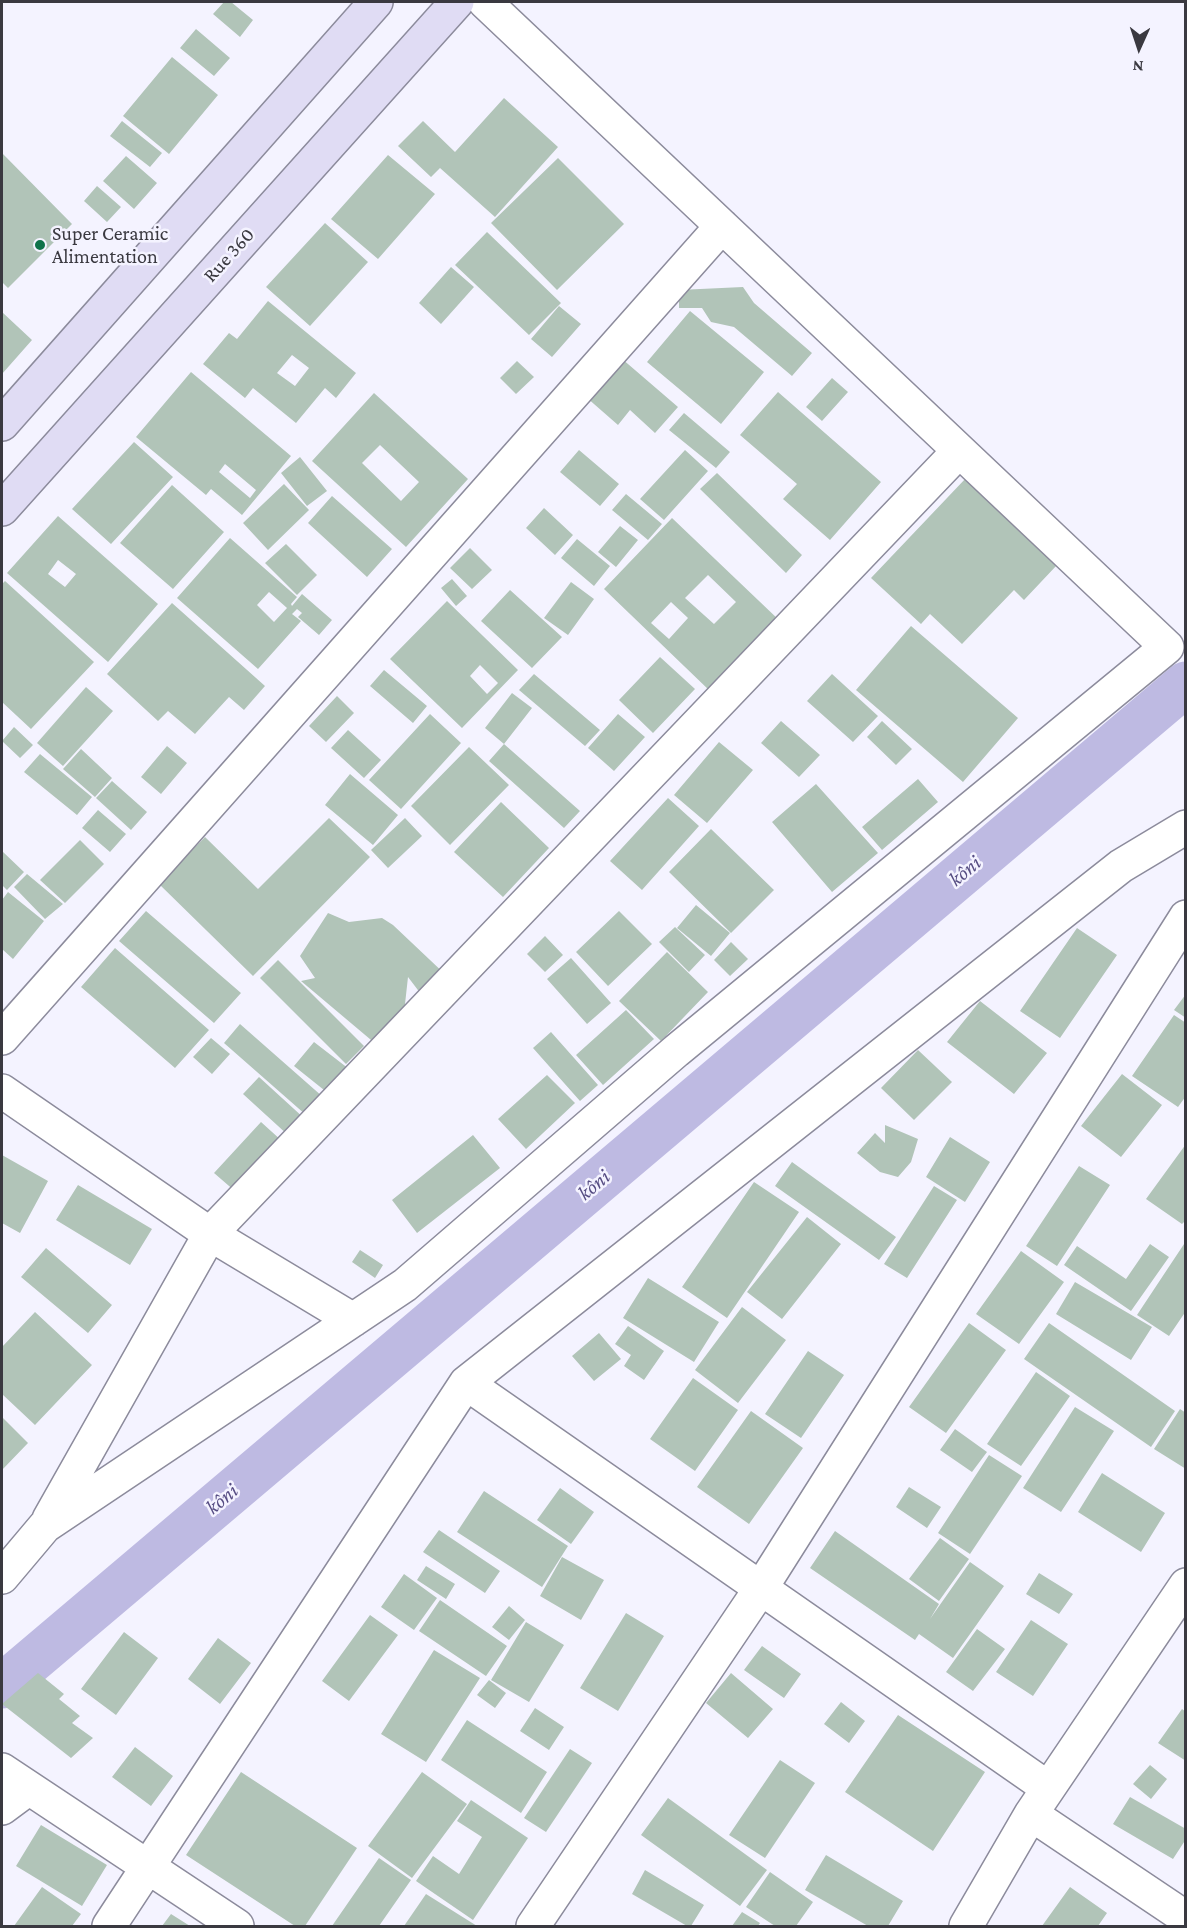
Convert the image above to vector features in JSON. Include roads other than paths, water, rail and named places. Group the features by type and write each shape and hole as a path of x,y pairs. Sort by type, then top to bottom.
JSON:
{"main road":[{"path":"2,424 376,2"},
{"name":"Rue 360","path":"2,508 458,2"}],"street":[{"path":"45,1526 405,1285 676,1051 1167,647 484,2"},
{"path":"2,1038 722,226"},
{"path":"2,1577 45,1526 210,1234 959,451"},
{"path":"110,1926 466,1383 1121,866 1185,827"},
{"path":"533,1926 760,1588 1185,917"},
{"path":"2,1091 210,1234 353,1320"},
{"path":"466,1383 760,1588 1040,1801 1185,1918"},
{"path":"966,1926 1040,1801 1185,1585"},
{"path":"2,1770 237,1926"},
{"path":"2,1808 29,1788"}],"waterway":[{"name":"kôni","path":"2,1686 1186,684"}],"place":[{"name":"Super Ceramic Alimentation","path":"40,245"}]}
